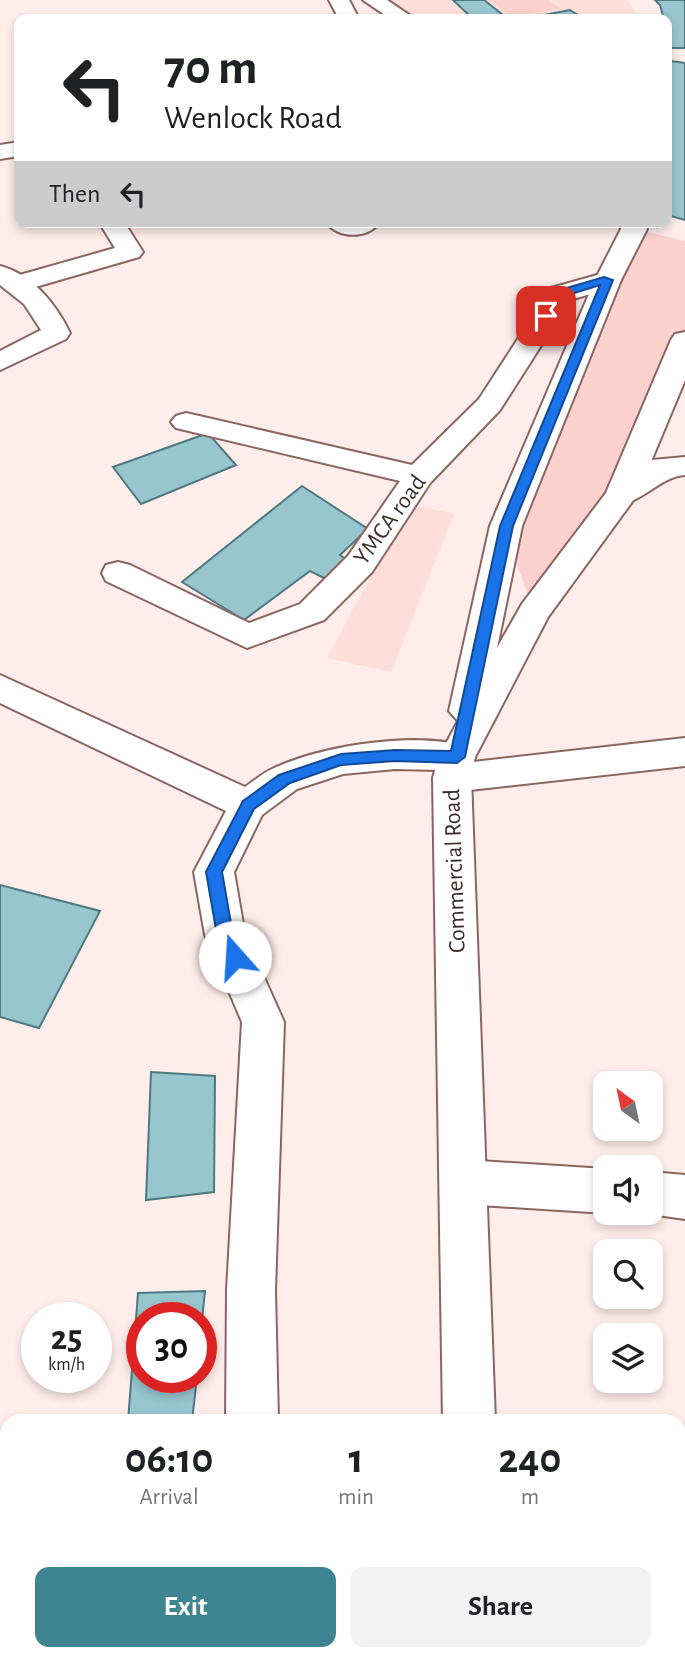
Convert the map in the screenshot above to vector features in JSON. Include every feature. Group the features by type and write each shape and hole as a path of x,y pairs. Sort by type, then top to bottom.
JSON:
{"street":[{"path":"373,0 397,14"},
{"path":"9,279 130,252 115,228"},
{"path":"454,768 506,526 608,280 634,228"},
{"path":"0,362 56,333 48,313 9,279"},
{"name":"YMCA road","path":"118,573 247,636 312,612 360,564 419,476 490,404 560,294 608,280"},
{"name":"Commercial Road","path":"469,1414 454,768 534,612 621,495 682,361"},
{"path":"186,422 419,476"},
{"path":"621,495 663,467 685,466"},
{"path":"0,688 248,805"},
{"path":"252,1414 251,1290 263,1022 225,935 214,872 248,805 284,779 341,760 395,755 454,768 685,752"},
{"path":"464,1182 593,1190"},
{"path":"663,1195 685,1196"}],"shaded area":[{"path":"373,0 627,0 636,13 632,14 397,14"},
{"path":"490,0 548,0 559,8 527,14 507,14"},
{"path":"634,229 685,241 685,340 621,495 534,612 512,551"},
{"path":"410,504 454,514 391,672 327,658"}],"building":[{"path":"453,0 484,0 502,14 468,14"},
{"path":"655,0 685,0 685,48 672,48 672,14 663,14"},
{"path":"570,10 576,14 549,14"},
{"path":"672,61 685,63 685,220 672,216"},
{"path":"208,433 236,465 141,504 113,467"},
{"path":"302,486 368,529 340,555 350,562 328,580 310,571 244,620 182,582"},
{"path":"0,885 100,911 39,1028 0,1017"},
{"path":"151,1072 215,1076 214,1192 146,1200"},
{"path":"205,1291 204,1302 137,1302 138,1293"},
{"path":"130,1393 195,1393 193,1414 129,1414"}],"route":[{"path":"235,957 225,935 214,872 248,805 284,779 341,760 395,755 457,757 506,526 608,280 560,294 546,316"}]}
